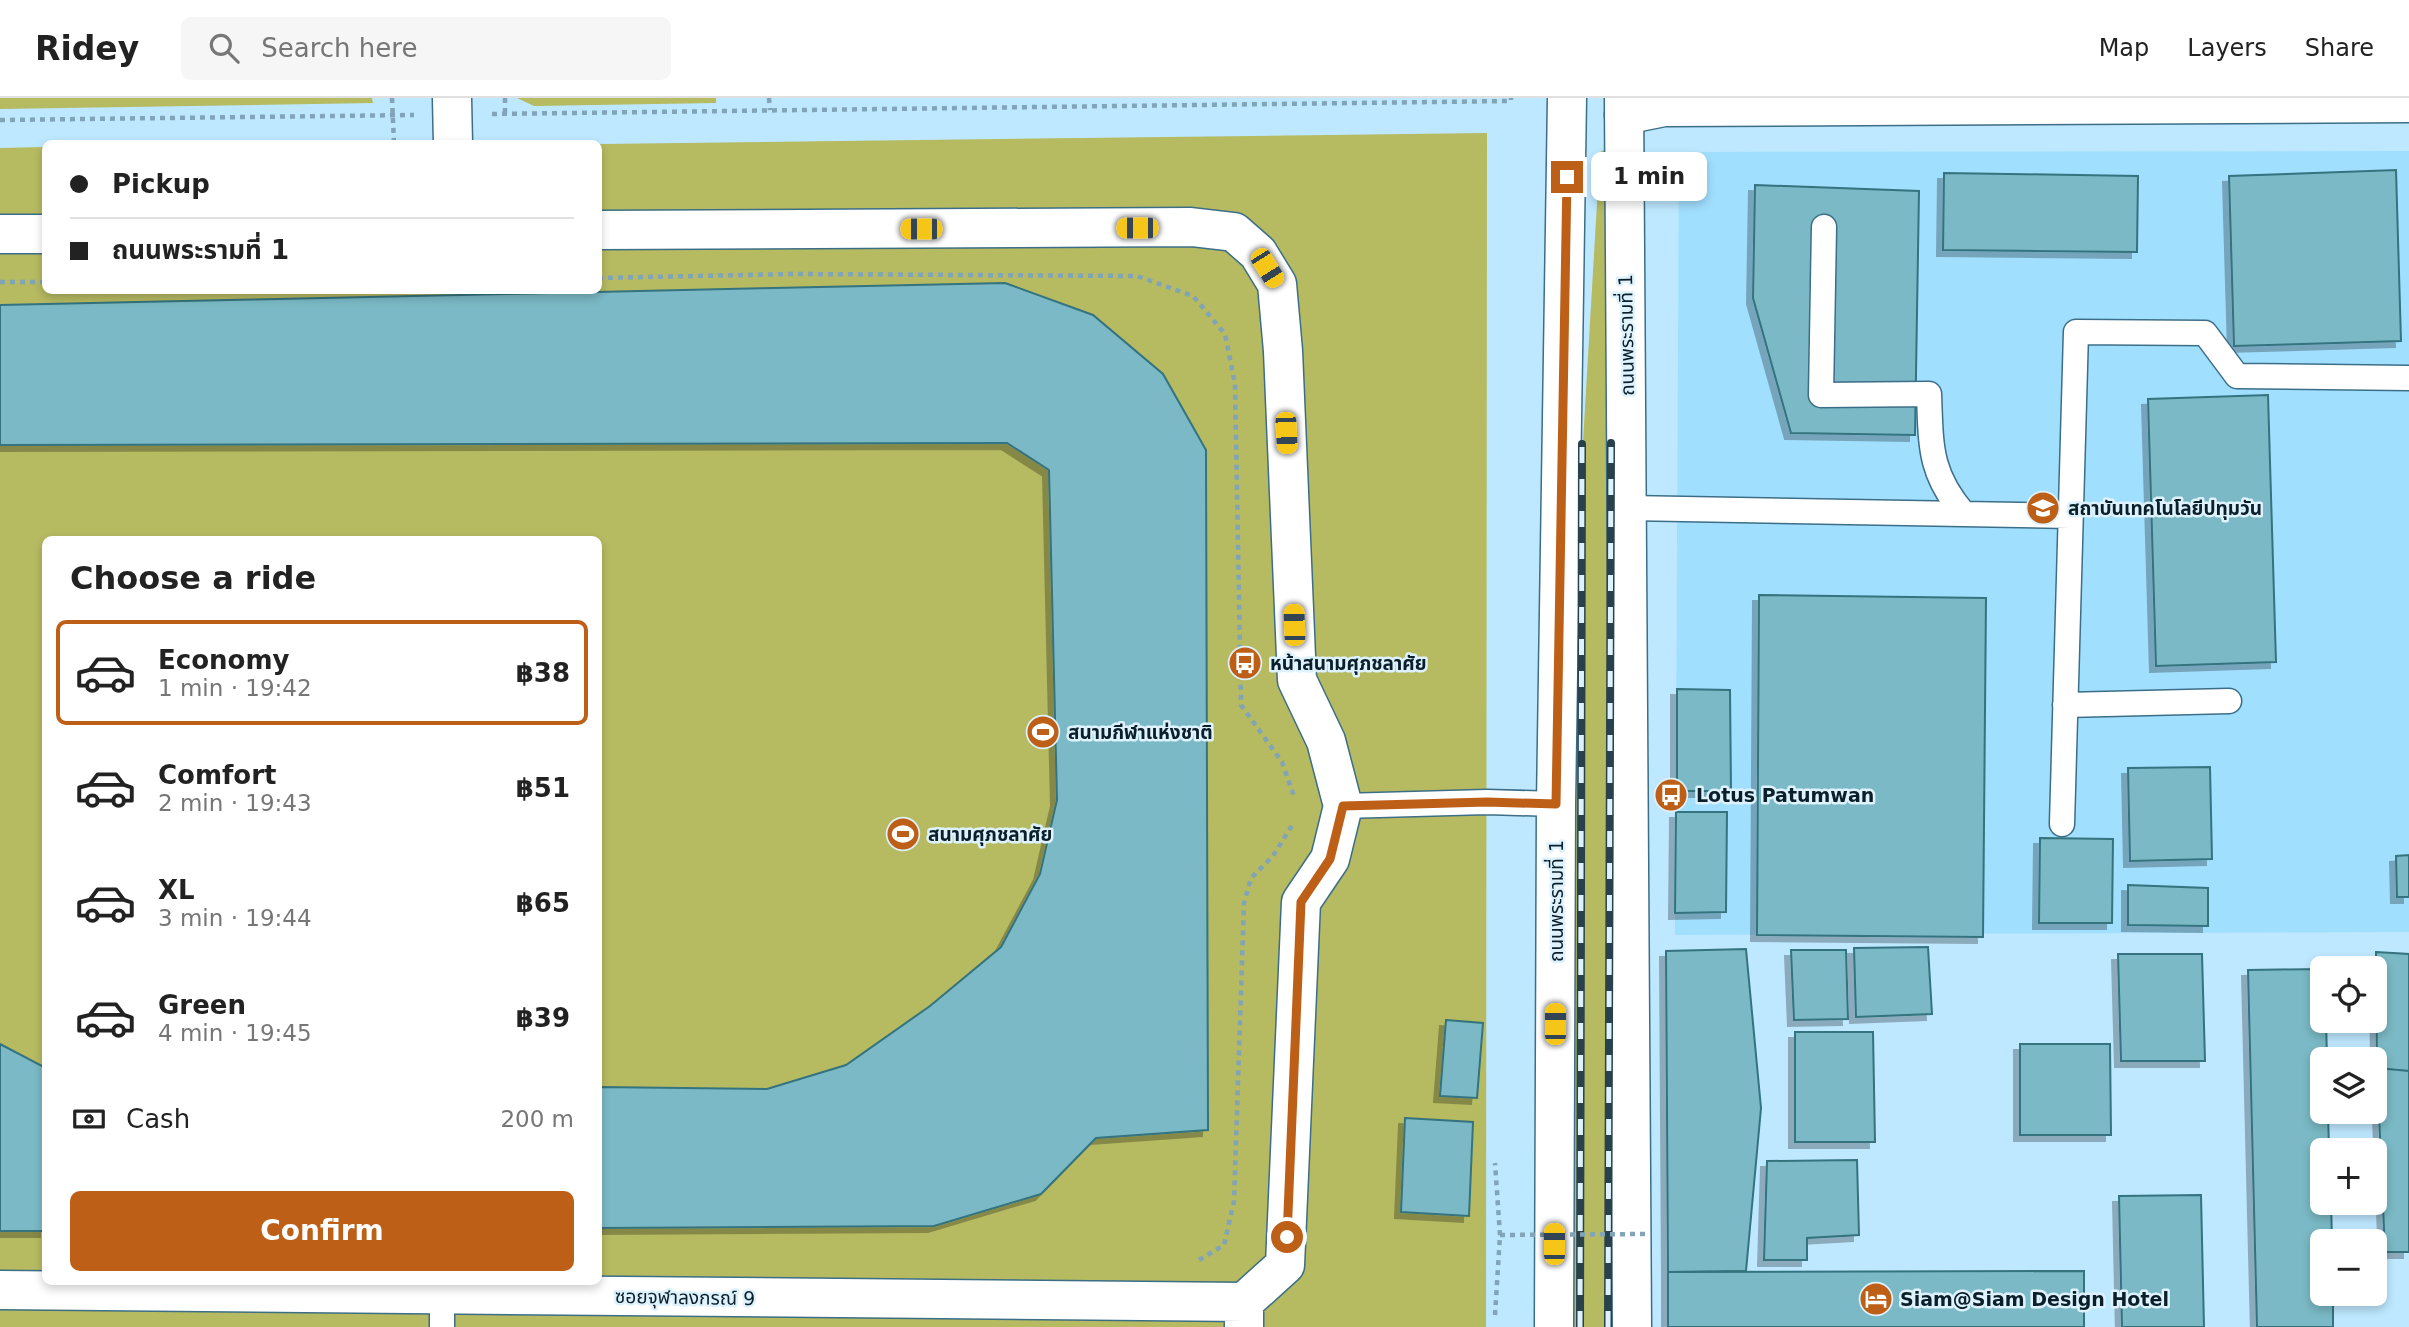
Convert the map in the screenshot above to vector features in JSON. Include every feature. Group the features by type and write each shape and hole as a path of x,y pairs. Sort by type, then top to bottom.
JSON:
{"street":[{"path":"452,98 453,140"},
{"path":"1567,116 1624,115 1664,107 2351,100 2409,103"},
{"name":"ถนนพระรามที่ 1","path":"1624,115 1632,1327"},
{"name":"ถนนพระรามที่ 1","path":"1554,1327 1556,804 1567,116"},
{"path":"602,230 1191,227 1234,232 1258,253 1277,284 1297,680 1326,741 1343,806 1330,859 1301,902 1285,1265 1244,1314"},
{"path":"0,234 42,234"},
{"name":"ซอยจุฬาลงกรณ์ 9","path":"0,1290 442,1311 1244,1314"}],"lane":[{"path":"1825,227 1821,395 1929,394 1931,453 1945,492 1964,514"},
{"path":"2062,824 2076,332 2205,333 2237,376 2409,378"},
{"path":"1628,508 2070,516"},
{"path":"2065,705 2230,701"},
{"path":"1343,806 1487,802 1556,804"}],"path":[{"path":"392,98 394,140"},
{"path":"505,98 505,114 1511,101 1511,98"},
{"path":"769,98 770,110"},
{"path":"0,120 393,115"},
{"path":"602,278 793,274 1137,276 1193,296 1225,334 1235,384 1241,705 1282,762 1298,807"},
{"path":"0,282 42,282"},
{"path":"1193,1264 1224,1245 1234,1201 1244,903 1251,878 1273,856 1290,833 1294,820"},
{"path":"1495,1163 1500,1235 1495,1315"},
{"path":"1500,1235 1647,1234"}],"shaded area":[{"name":"สถาบันเทคโนโลยีปทุมวัน","path":"2409,151 2409,932 1675,935 1679,152"}],"green space":[{"path":"0,98 372,98 373,103 0,109"},
{"path":"517,98 716,98 716,103 534,106"},
{"name":"สนามกีฬาแห่งชาติ","path":"1487,133 1486,1327 0,1327 0,148 42,147 42,294 602,294 602,144"},
{"path":"1600,152 1612,152 1615,1327 1567,1327 1568,697"}],"building":[{"path":"2396,170 2401,341 2234,346 2229,176"},
{"path":"1944,173 2138,176 2137,252 1943,250"},
{"path":"1755,185 1919,191 1915,435 1791,433 1753,298"},
{"path":"1005,283 1093,315 1163,374 1206,450 1208,1130 1096,1138 1041,1194 934,1226 602,1228 602,1087 767,1089 846,1065 930,1006 1001,947 1040,874 1057,800 1049,470 1007,443 0,445 0,305 602,294 602,292"},
{"path":"2268,395 2276,662 2156,666 2148,399"},
{"path":"1759,595 1986,598 1983,937 1757,935"},
{"path":"1677,689 1730,690 1731,791 1677,791"},
{"path":"2210,767 2212,859 2130,861 2128,768"},
{"path":"1676,812 1727,812 1726,912 1675,913"},
{"path":"2040,838 2113,839 2112,923 2039,923"},
{"path":"2409,855 2409,897 2397,897 2396,856"},
{"path":"2128,885 2208,888 2208,926 2128,925"},
{"path":"1928,947 1932,1014 1856,1017 1854,948"},
{"path":"1746,949 1761,1108 1746,1271 1668,1272 1666,951"},
{"path":"1791,950 1846,950 1848,1019 1794,1020"},
{"path":"2376,952 2409,954 2409,1071 2387,1069 2387,1047 2377,1047 2377,1033 2387,1033 2387,956 2376,956"},
{"path":"2118,954 2202,954 2205,1061 2121,1061"},
{"path":"2310,969 2310,1033 2326,1033 2327,1047 2310,1047 2310,1124 2328,1124 2329,1138 2310,1138 2310,1215 2331,1215 2332,1229 2310,1229 2310,1306 2333,1306 2333,1327 2257,1327 2248,970"},
{"path":"1446,1020 1483,1023 1477,1098 1440,1096"},
{"path":"1795,1032 1873,1032 1875,1142 1795,1142"},
{"path":"0,1044 42,1066 42,1231 0,1231"},
{"path":"2020,1044 2110,1044 2111,1135 2020,1135"},
{"path":"2387,1069 2409,1071 2409,1252 2387,1252 2387,1229 2384,1229 2383,1215 2387,1215 2387,1138 2380,1138 2379,1124 2387,1124"},
{"path":"1405,1118 1473,1122 1469,1216 1401,1212"},
{"path":"1857,1160 1859,1235 1807,1238 1807,1260 1764,1260 1767,1161"},
{"path":"2201,1195 2204,1327 2122,1327 2119,1196"},
{"name":"Siam@Siam Design Hotel","path":"2084,1271 2084,1327 1668,1327 1668,1272"}],"railway":[{"path":"1608,1327 1611,443"},
{"path":"1580,1327 1582,444"}],"place":[{"name":"สถาบันเทคโนโลยีปทุมวัน","path":"2043,508"},
{"name":"หน้าสนามศุภชลาศัย","path":"1245,663"},
{"name":"สนามกีฬาแห่งชาติ","path":"1043,732"},
{"name":"Lotus Patumwan","path":"1671,795"},
{"name":"สนามศุภชลาศัย","path":"903,834"},
{"name":"Siam@Siam Design Hotel","path":"1876,1299"}],"route":[{"path":"1287,1237 1301,902 1330,859 1343,806 1487,802 1556,804 1567,177"}]}
